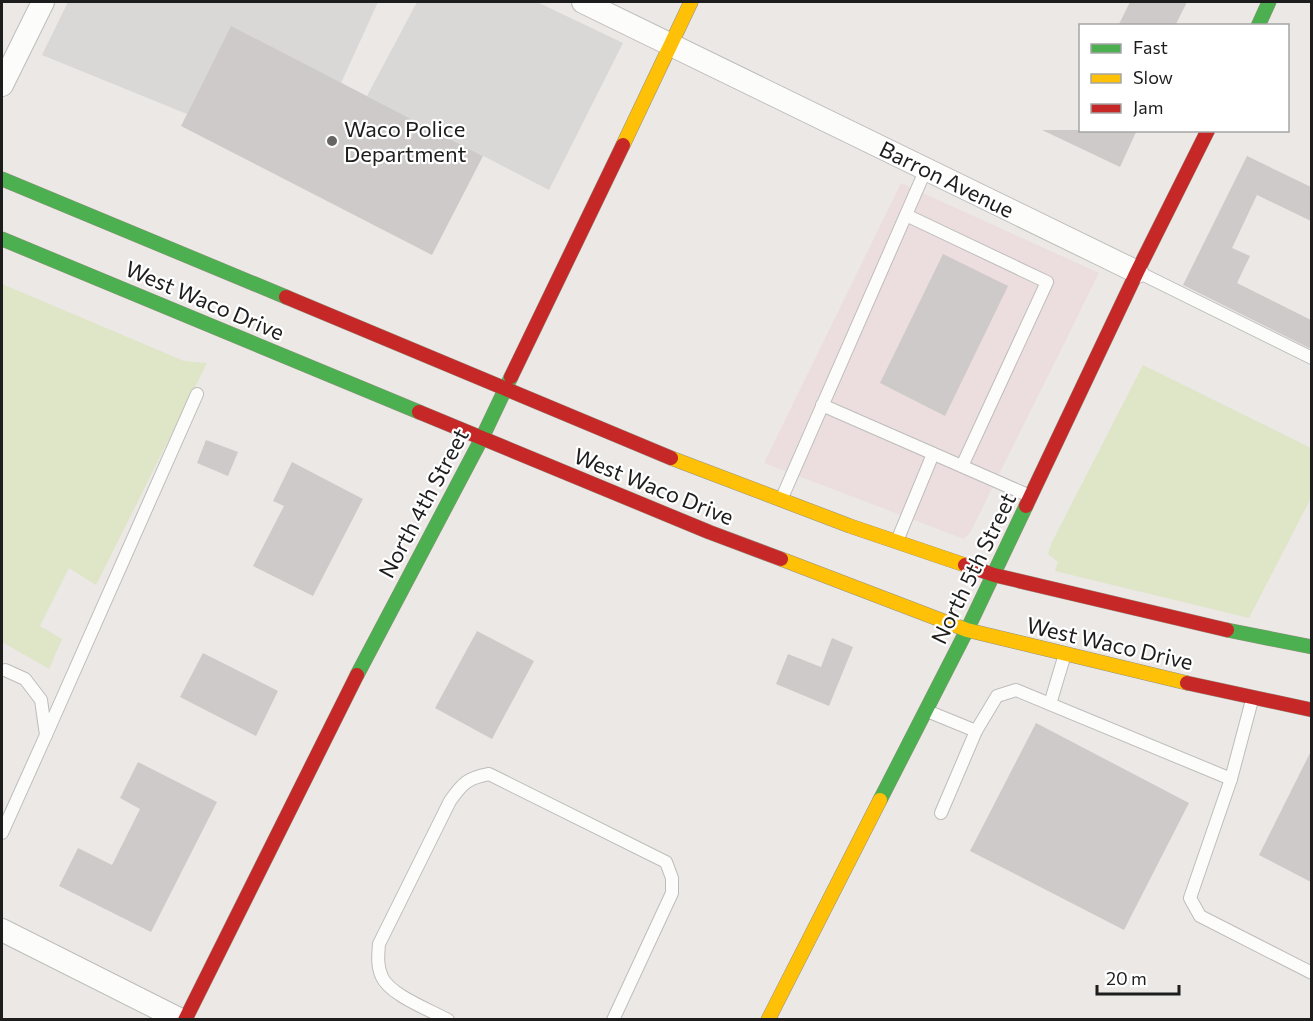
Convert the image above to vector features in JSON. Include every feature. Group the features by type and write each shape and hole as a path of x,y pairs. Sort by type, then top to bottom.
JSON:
{"main road":[{"name":"North 4th Street","path":"183,1020 354,681 482,438 691,2"},
{"path":"1259,24 1269,2"},
{"name":"North 5th Street","path":"768,1020 967,630 1137,272 1207,132"},
{"name":"West Waco Drive","path":"2,178 706,473 780,501 993,575 1311,647"},
{"name":"West Waco Drive","path":"2,239 709,532 967,630 1311,710"}],"street":[{"path":"2,86 43,2"},
{"name":"Barron Avenue","path":"583,2 1137,272"},
{"path":"2,930 183,1020"}],"lane":[{"path":"780,501 926,169"},
{"path":"906,215 1047,282 962,466"},
{"name":"Barron Avenue","path":"1137,272 1311,358"},
{"path":"2,833 197,394"},
{"path":"822,405 1031,497"},
{"path":"897,542 933,454"},
{"path":"1050,704 1065,654"},
{"path":"5,670 25,679 41,700 46,735"},
{"path":"941,813 976,731 997,696 1016,690 1231,779"},
{"path":"1252,698 1231,779 1190,898 1200,916 1311,973"},
{"path":"926,710 976,731"},
{"path":"448,1020 394,991 382,979 378,964 379,944 450,801 462,785 474,777 489,774 666,862 672,878 672,893 613,1020"}],"shaded area":[{"path":"68,2 378,2 341,83 231,27 187,114 42,55"},
{"path":"417,2 537,2 623,43 549,190 367,96"},
{"path":"901,183 1099,273 971,531 964,539 764,463"}],"green space":[{"path":"2,284 184,361 207,363 96,585 69,568 40,626 62,639 49,669 2,642"},
{"path":"1143,365 1311,448 1311,498 1249,618 1055,571 1058,562 1048,554 1051,544"}],"building":[{"path":"1130,2 1187,2 1176,24 1119,24"},
{"name":"Waco Police Department","path":"231,26 483,156 432,255 181,126"},
{"path":"1042,130 1136,132 1120,167"},
{"path":"1247,156 1311,187 1311,221 1257,195 1232,248 1250,256 1237,283 1311,320 1311,349 1183,285"},
{"path":"943,254 1008,286 945,416 880,383"},
{"path":"206,440 238,452 228,476 197,463"},
{"path":"292,462 363,499 313,596 253,566 284,506 273,501"},
{"path":"477,631 534,661 492,739 435,708"},
{"path":"832,638 853,647 829,706 776,684 788,654 821,667"},
{"path":"203,653 278,691 256,736 180,697"},
{"path":"1036,723 1189,803 1124,930 970,851"},
{"path":"1311,751 1311,882 1259,855"},
{"path":"138,762 217,802 151,932 59,886 78,848 112,865 140,809 120,798"}],"traffic: fast":[{"path":"1259,24 1269,2"},
{"path":"2,179 286,297"},
{"path":"2,239 419,412"},
{"path":"357,675 482,438 511,377"},
{"path":"880,800 967,630 1026,506"},
{"path":"1227,630 1312,647"}],"traffic: slow":[{"path":"623,145 691,2"},
{"path":"671,458 850,526 965,565"},
{"path":"781,559 967,630 1187,683"},
{"path":"768,1020 880,800"}],"traffic: jam":[{"path":"1026,506 1137,272 1207,132"},
{"path":"511,377 623,145"},
{"path":"286,297 671,458"},
{"path":"419,412 709,532 781,559"},
{"path":"965,565 994,575 1227,630"},
{"path":"185,1020 357,675"},
{"path":"1187,683 1312,710"}],"place":[{"name":"Waco Police Department","path":"332,141"}]}
